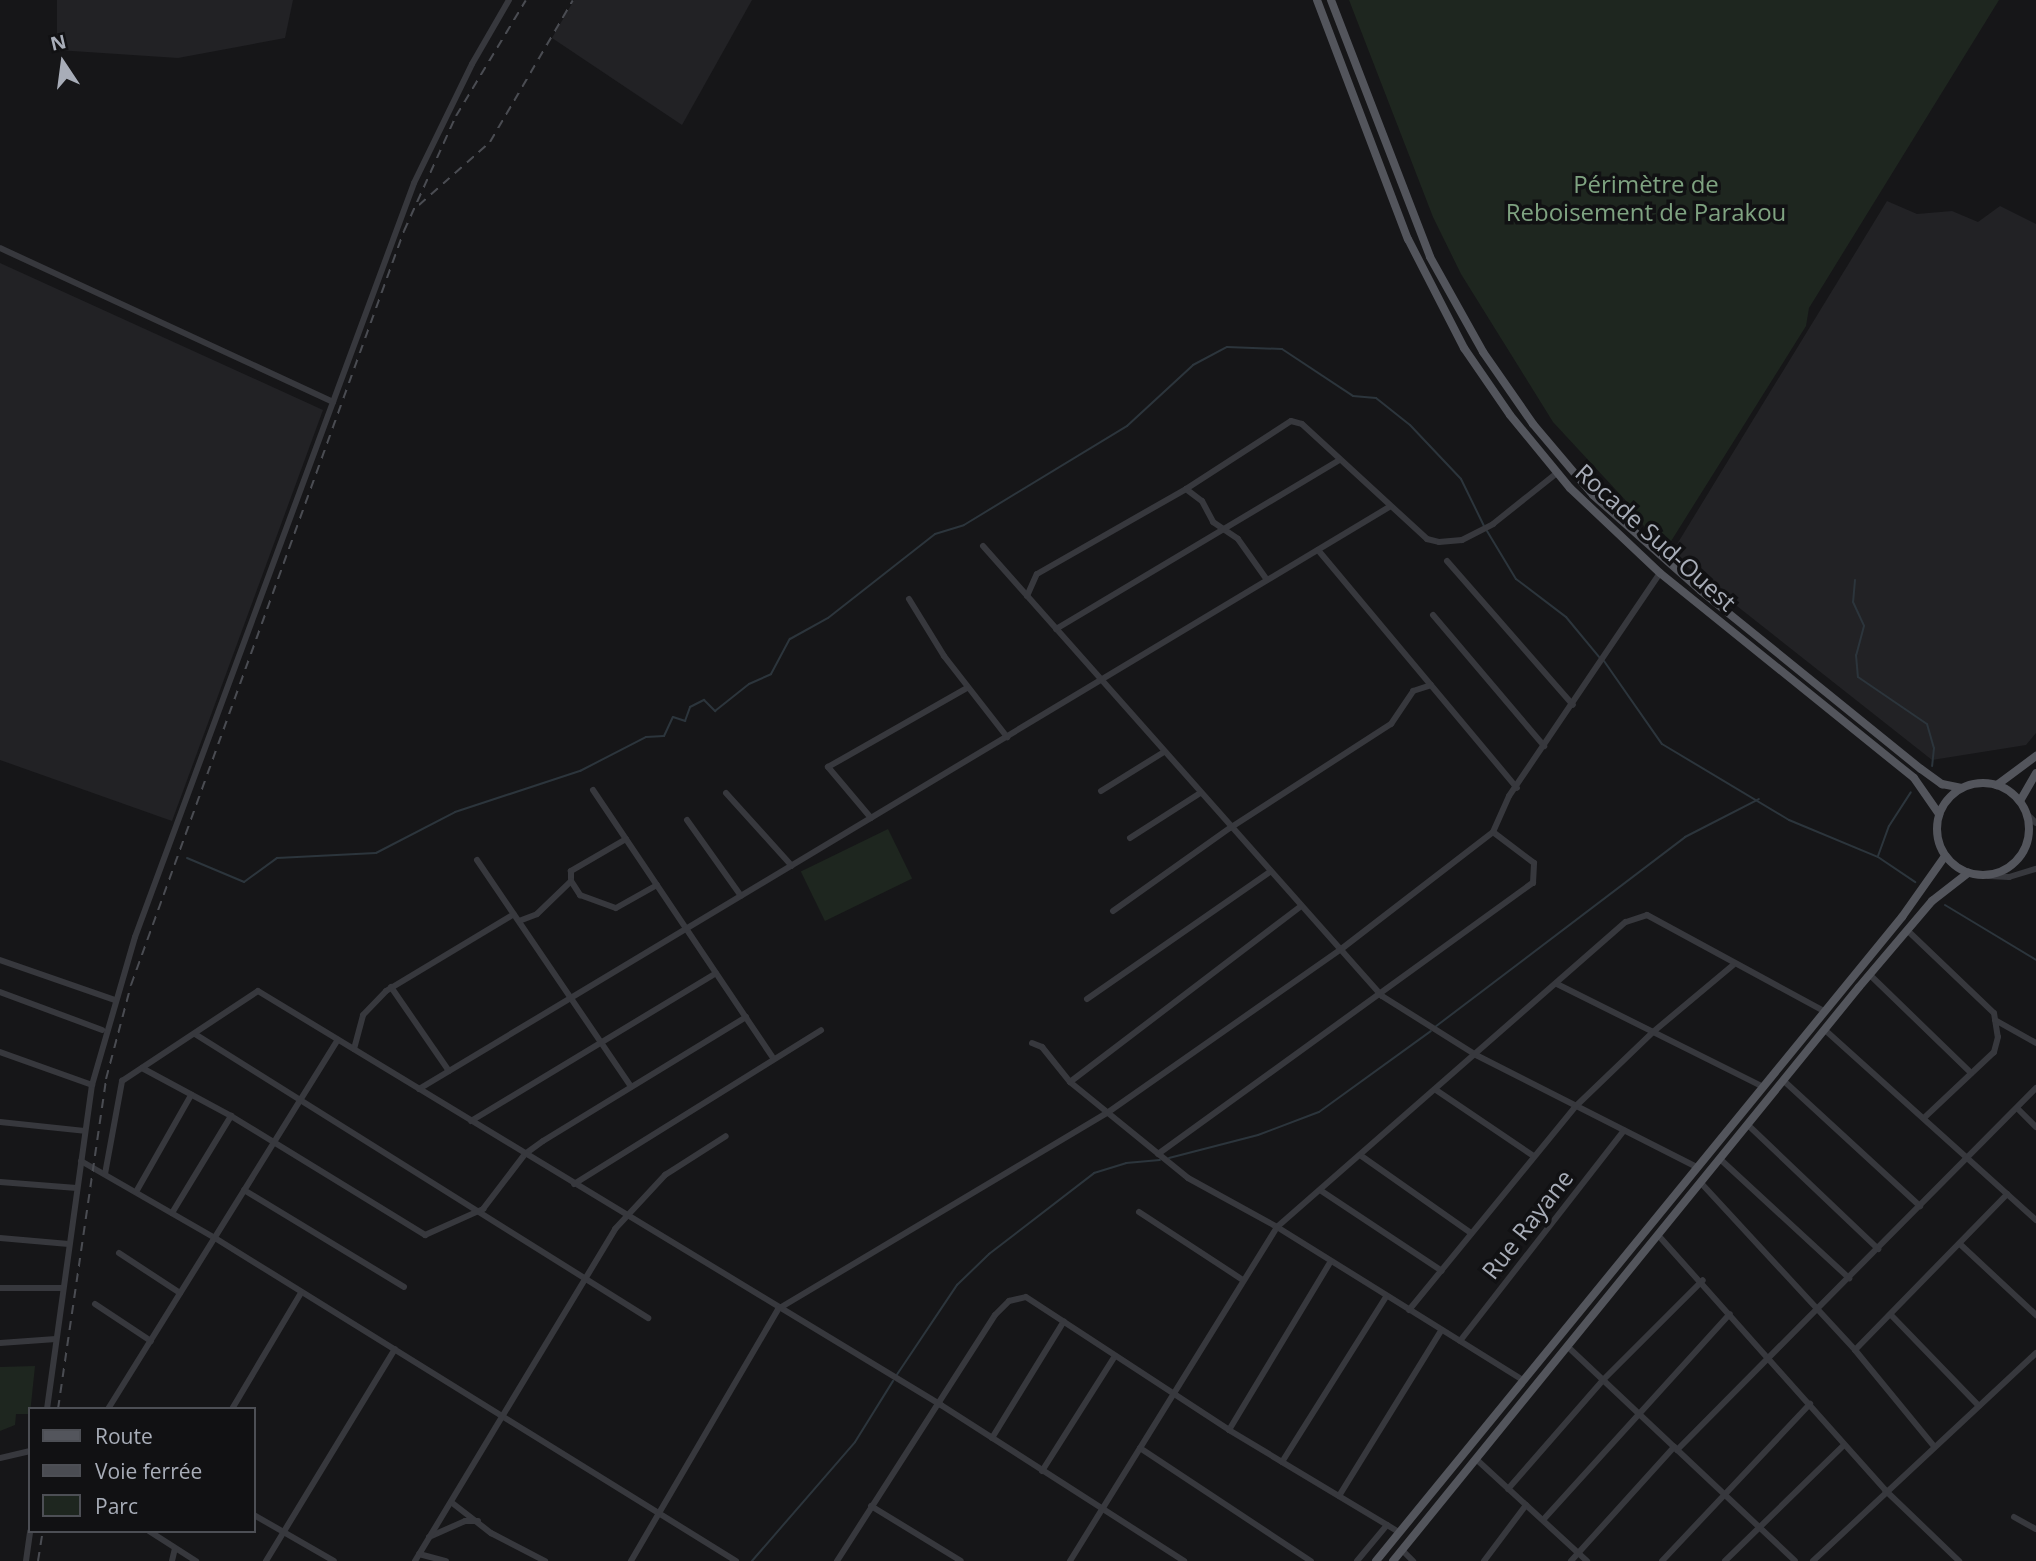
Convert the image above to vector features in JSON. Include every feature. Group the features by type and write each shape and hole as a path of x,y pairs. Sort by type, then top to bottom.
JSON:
{"main road":[{"name":"Rocade Sud-Ouest","path":"1317,0 1398,214 1430,286 1486,381 1557,473 1660,573 1914,778 1939,814"},
{"name":"Rocade Sud-Ouest","path":"1331,0 1430,257 1483,352 1533,424 1593,495 1701,591 1921,769 1942,784 1962,788"},
{"path":"1997,785 2020,801 2028,815 2030,831 2023,853 2007,869 1989,876 1968,873 1945,856 1937,838 1939,814 1962,788 1997,785 2036,756"},
{"path":"2020,801 2036,773"},
{"path":"1376,1561 1919,897 1945,856"},
{"path":"1393,1561 1870,975 1939,893 1968,873"}],"street":[{"path":"47,1407 92,1085 115,1000 164,851 414,183 472,64 509,0"},
{"path":"0,248 333,402"},
{"path":"1027,596 1037,574 1186,489 1291,421 1302,424 1427,539 1462,540 1493,524 1557,473"},
{"path":"1056,629 1340,460"},
{"path":"1186,489 1223,528 1238,539 1267,580"},
{"path":"419,1089 1391,506"},
{"path":"983,546 1230,828 1382,996 1476,1055 1697,1167"},
{"path":"1318,550 1517,788"},
{"path":"1447,561 1573,705"},
{"path":"631,1561 778,1309 1107,1113 1340,950 1493,832 1504,803 1517,788 1660,573"},
{"path":"909,599 967,688 1007,737"},
{"path":"1433,615 1544,746"},
{"path":"1113,911 1230,828 1391,724 1413,691 1431,685"},
{"path":"871,818 828,767 967,688"},
{"path":"1101,791 1164,751"},
{"path":"593,790 774,1059"},
{"path":"726,793 792,866"},
{"path":"1130,838 1200,793"},
{"path":"2028,815 2036,822"},
{"path":"687,820 741,896"},
{"path":"1158,1154 1382,996 1533,883 1534,863 1493,832"},
{"path":"626,839 571,872 571,881 580,895 616,908 657,885"},
{"path":"477,860 631,1087"},
{"path":"1989,876 2009,877 2036,869"},
{"path":"1087,999 1270,872"},
{"path":"519,921 537,914 571,881"},
{"path":"1070,1082 1301,906"},
{"path":"354,1049 363,1015 391,987 514,914"},
{"path":"1070,1561 1277,1227 1637,915 1647,915 1733,965 1824,1011"},
{"path":"1908,930 1994,1013 1998,1037 1994,1052 1925,1118"},
{"path":"0,960 115,1000"},
{"path":"1409,1310 1532,1155 1576,1106 1653,1032 1733,965"},
{"path":"471,1121 716,973"},
{"path":"1870,975 1971,1073"},
{"path":"1557,984 1764,1087"},
{"path":"391,987 449,1071"},
{"path":"105,1174 122,1081 255,991 941,1405 1184,1561"},
{"path":"0,992 102,1030"},
{"path":"142,1068 231,1116 417,1233 445,1229 478,1212 502,1189 525,1154 746,1017"},
{"path":"1995,1020 2036,1043"},
{"path":"574,1184 821,1030"},
{"path":"1825,1030 2036,1220"},
{"path":"194,1034 648,1318"},
{"path":"109,1407 338,1040"},
{"path":"1032,1043 1042,1047 1070,1082 1188,1178 1277,1227 1523,1380"},
{"path":"0,1052 92,1085"},
{"path":"1784,1081 1920,1206"},
{"path":"1571,1561 1676,1448 1878,1249 2036,1088"},
{"path":"1436,1090 1532,1155"},
{"path":"136,1192 191,1095"},
{"path":"2017,1108 2036,1127"},
{"path":"172,1213 231,1116"},
{"path":"0,1122 85,1131"},
{"path":"1748,1125 1878,1249"},
{"name":"Rue Rayane","path":"1460,1341 1624,1130"},
{"path":"446,1561 417,1558 583,1278 627,1217 685,1159 726,1136"},
{"path":"1360,1155 1471,1233"},
{"path":"1720,1159 1849,1278"},
{"path":"81,1161 215,1238 736,1561"},
{"path":"0,1182 77,1188"},
{"path":"1701,1183 1855,1350 1933,1445"},
{"path":"244,1190 404,1287"},
{"path":"1320,1190 1442,1271"},
{"path":"1855,1350 1892,1316 2007,1194"},
{"path":"1139,1212 1243,1280"},
{"path":"1658,1234 1703,1280 1844,1446 1885,1490 1959,1561"},
{"path":"0,1238 69,1244"},
{"path":"1961,1245 2036,1314"},
{"path":"118,1253 180,1293"},
{"path":"1229,1430 1331,1261"},
{"path":"1508,1489 1603,1380 1703,1280"},
{"path":"0,1288 63,1288"},
{"path":"233,1407 301,1293"},
{"path":"1282,1462 1386,1297"},
{"path":"837,1561 870,1506 941,1405 995,1315 1009,1301 1031,1299 1229,1430 1399,1532"},
{"path":"95,1304 151,1341"},
{"path":"1543,1520 1637,1412 1730,1314"},
{"path":"1892,1316 1979,1406"},
{"path":"992,1438 1064,1321"},
{"path":"1339,1496 1441,1331"},
{"path":"0,1343 56,1339"},
{"path":"1567,1346 1795,1561"},
{"path":"266,1561 396,1349"},
{"path":"1813,1561 1933,1445 2036,1353"},
{"path":"1042,1471 1115,1356"},
{"path":"1662,1561 1810,1404"},
{"path":"1725,1561 1844,1446"},
{"path":"1140,1448 1311,1561"},
{"path":"0,1458 28,1451"},
{"path":"1476,1459 1587,1561"},
{"path":"451,1502 480,1521 491,1533 545,1561"},
{"path":"1484,1561 1526,1505"},
{"path":"870,1506 961,1561"},
{"path":"256,1516 334,1561"},
{"path":"2014,1517 2036,1529"},
{"path":"429,1538 465,1521 480,1521"},
{"path":"1357,1561 1387,1525"},
{"path":"26,1561 30,1533"},
{"path":"152,1533 196,1561"},
{"path":"172,1561 175,1548"},
{"path":"1402,1550 1413,1561"},
{"path":"1942,1561 1949,1554"}],"shaded area":[{"path":"57,0 293,0 285,38 178,58 57,50"},
{"path":"574,0 752,0 682,125 552,38"},
{"path":"1887,201 1917,214 1952,211 1978,222 2000,206 2036,224 2036,733 2026,745 1932,760 1671,554"},
{"path":"0,263 323,410 172,821 0,760"}],"green space":[{"name":"Périmètre de Reboisement de Parakou","path":"1349,0 1999,0 1809,308 1806,326 1663,554 1628,503 1553,422 1461,274 1433,217"},
{"path":"888,829 912,878 825,921 801,872"},
{"path":"35,1366 28,1414 16,1414 15,1425 0,1431 0,1367"}],"waterway":[{"path":"187,858 244,882 277,858 376,853 455,812 580,771 646,737 664,736 673,717 685,721 690,707 704,700 715,711 749,684 771,674 790,639 828,618 935,534 964,525 1127,426 1193,365 1227,347 1282,349 1353,396 1376,398 1410,425 1461,479 1484,526"},
{"path":"1487,531 1516,579 1566,617 1600,658"},
{"path":"1855,580 1853,602 1864,626 1856,655 1858,677 1927,724 1934,748 1932,766"},
{"path":"1604,661 1662,744 1789,820 1878,857 1915,882"},
{"path":"1878,856 1889,826 1911,792"},
{"path":"1435,1027 1685,837 1759,799"},
{"path":"1945,905 2036,960"},
{"path":"1169,1158 1258,1135 1319,1112 1431,1031"},
{"path":"896,1376 957,1285 989,1254 1094,1173 1126,1163 1160,1160"},
{"path":"752,1561 855,1442 893,1381"}],"railway":[{"path":"58,1407 106,1079 131,985 404,231 456,116 526,0"},
{"path":"419,205 490,142 573,0"},
{"path":"38,1561 43,1533"}]}
